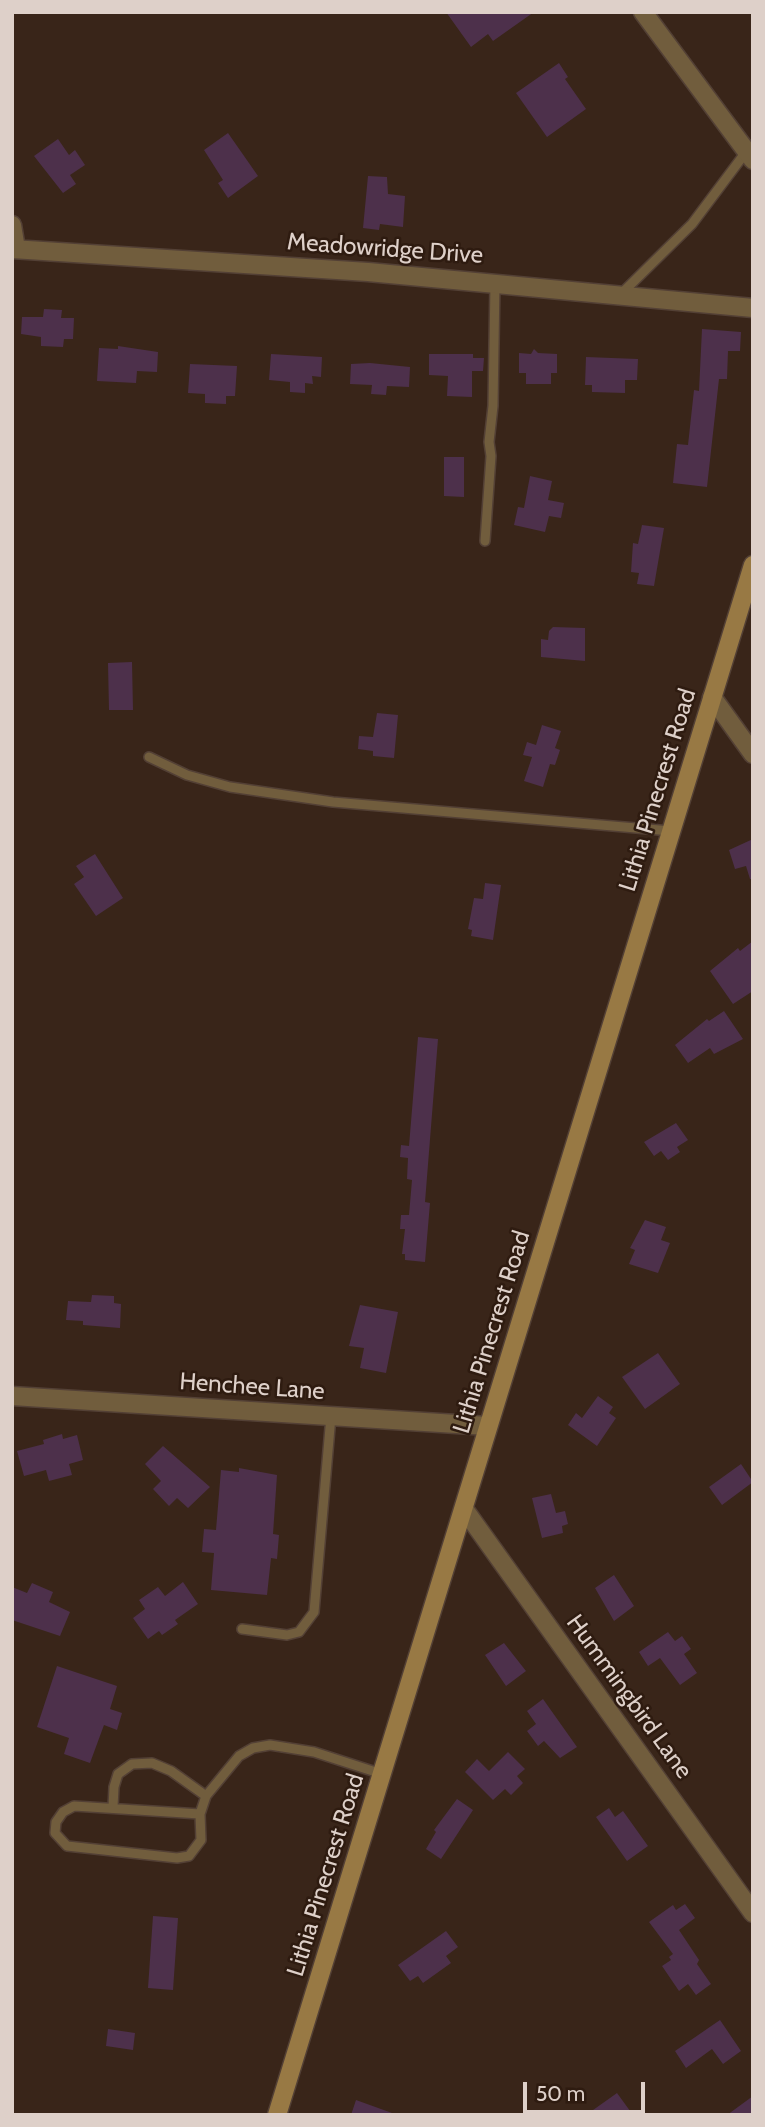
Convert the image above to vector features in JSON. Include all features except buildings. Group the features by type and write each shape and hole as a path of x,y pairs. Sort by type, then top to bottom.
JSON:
{"main road":[{"name":"Lithia Pinecrest Road","path":"277,2115 753,565"}],"street":[{"path":"643,12 750,156"},
{"path":"12,225 14,249"},
{"name":"Meadowridge Drive","path":"14,249 495,283 753,308"},
{"path":"712,697 753,754"},
{"name":"Henchee Lane","path":"12,1396 488,1426"},
{"name":"Hummingbird Lane","path":"464,1509 753,1913"}],"lane":[{"path":"621,294 692,224 750,156"},
{"path":"485,541 493,406 495,283"},
{"path":"149,757 187,775 230,787 333,802 671,831"},
{"path":"242,1629 287,1635 299,1632 314,1612 331,1416"},
{"path":"200,1814 74,1806 63,1811 56,1822 55,1833 67,1846 177,1858 189,1856 198,1847 200,1814 206,1796 239,1756 270,1745 314,1752 382,1774"},
{"path":"113,1807 118,1774 132,1764 152,1762 171,1771 206,1796"}]}
